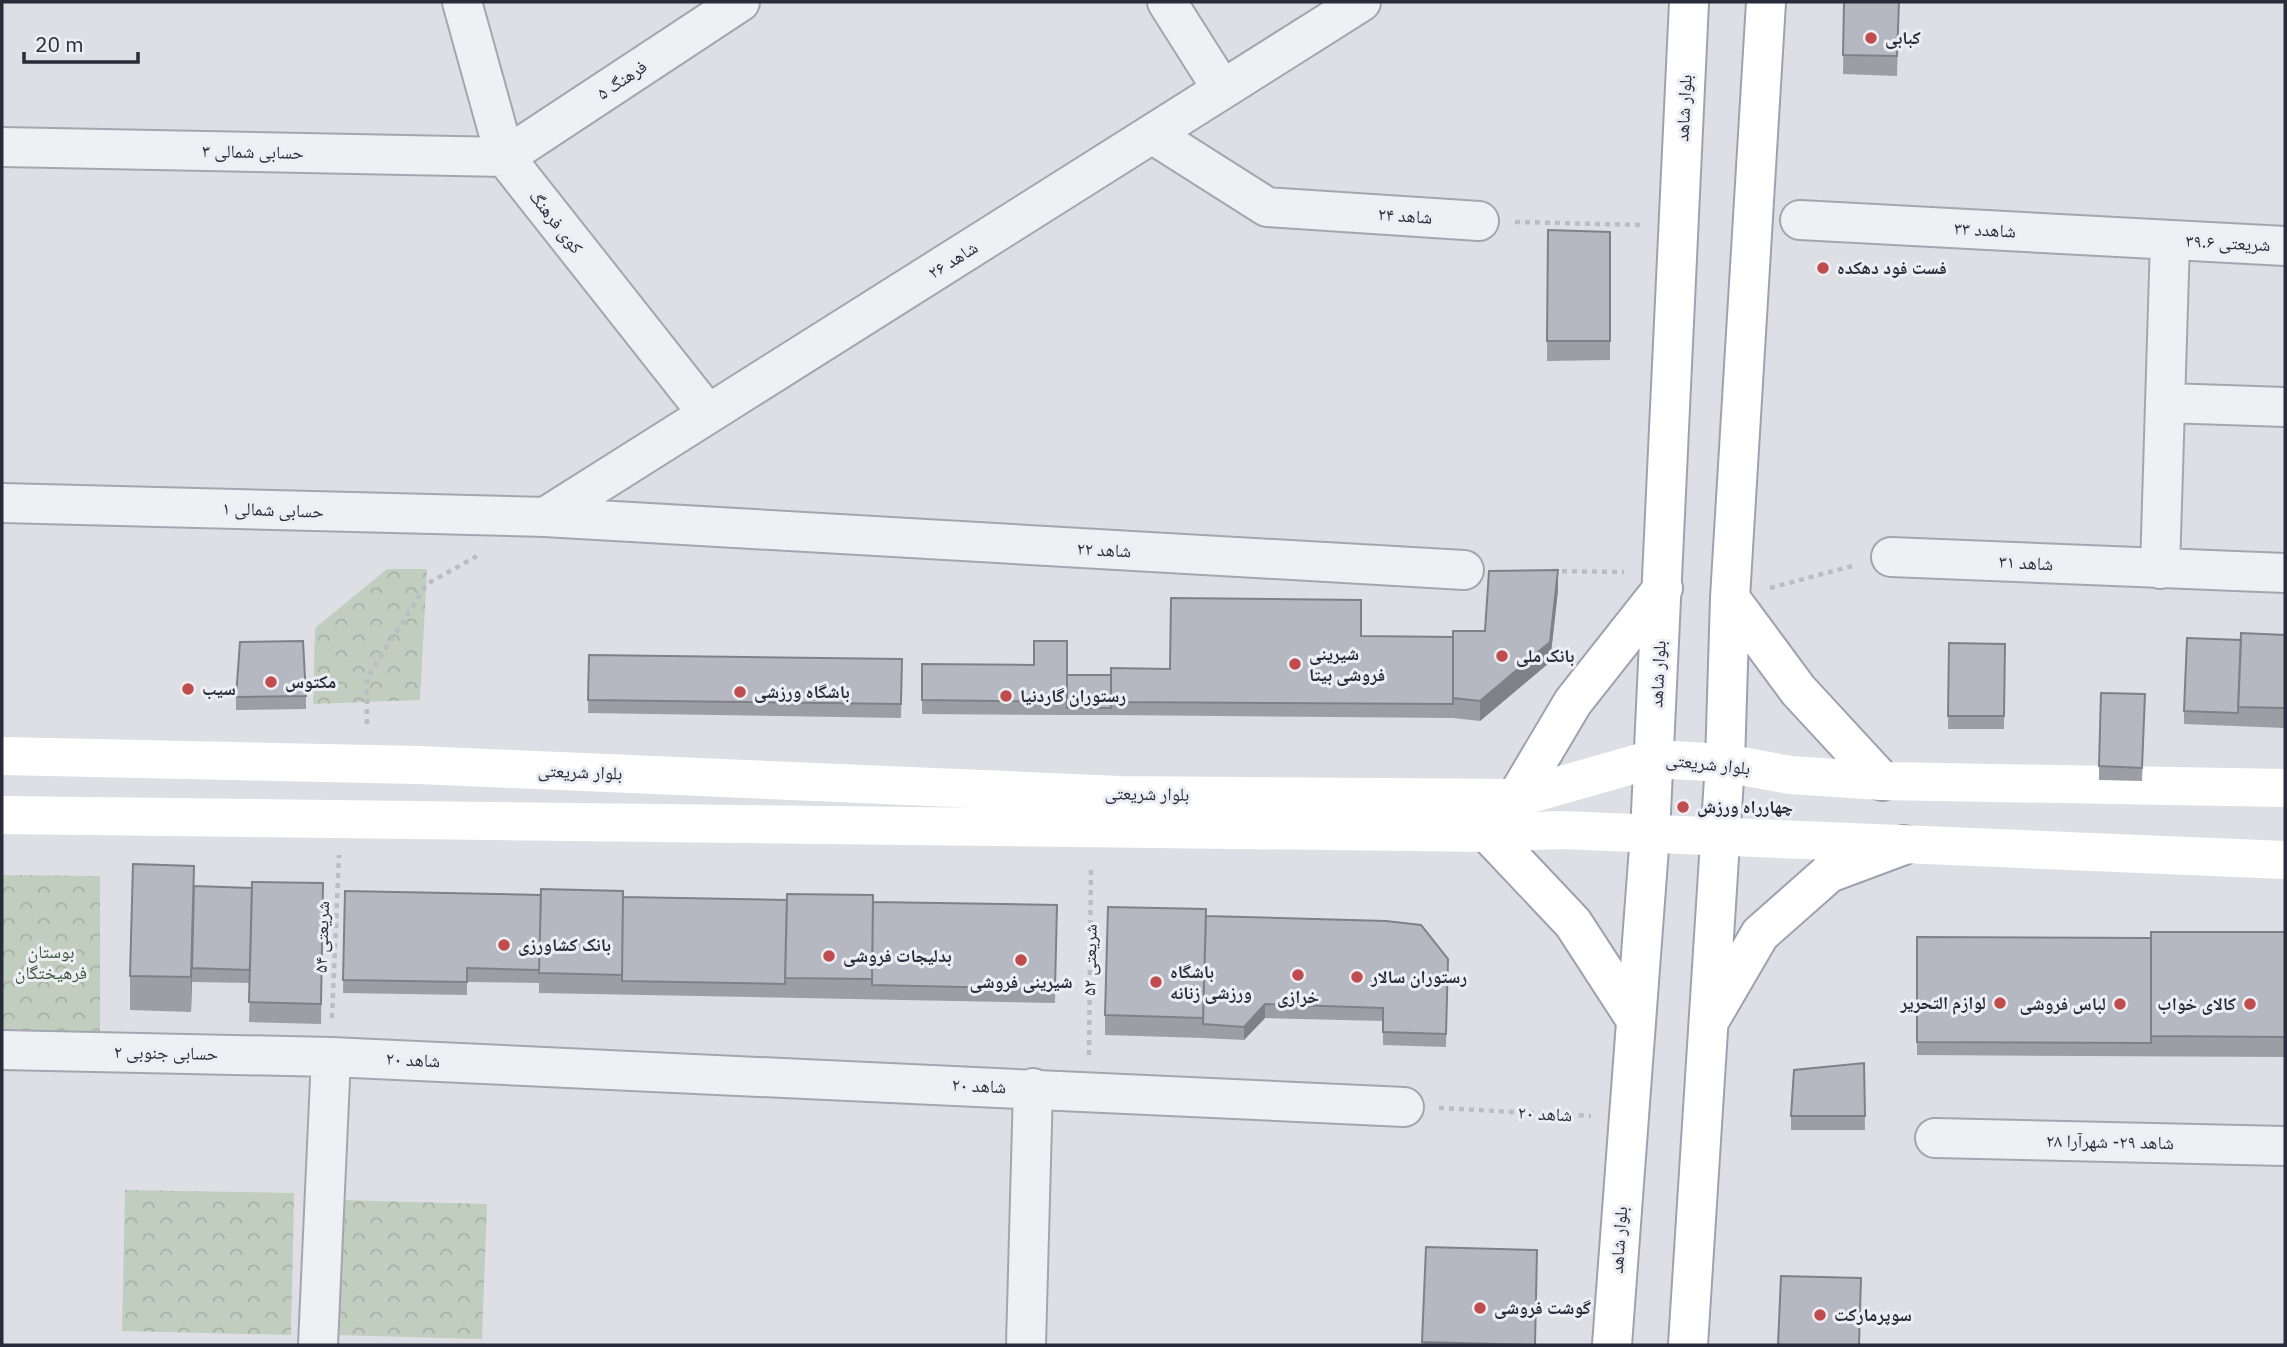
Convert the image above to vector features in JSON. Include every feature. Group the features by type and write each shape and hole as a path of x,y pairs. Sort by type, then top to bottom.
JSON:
{"main road":[{"name":"بلوار شاهد","path":"1612,1345 1634,1017 1650,834 1689,2"},
{"path":"1688,1345 1725,763 1730,598 1766,2"},
{"path":"1516,798 1573,702 1663,580"},
{"path":"1730,598 1798,690 1882,781"},
{"name":"بلوار شریعتی","path":"2,756 366,764 1120,794 1516,798 1653,759 1725,763 1790,775 1882,781 2285,788"},
{"name":"بلوار شریعتی","path":"2,815 1488,833 1561,830 2285,860"},
{"path":"1488,833 1573,923 1634,1017"},
{"path":"1708,1022 1760,934 1829,873 1903,845"}],"street":[{"name":"کوی فرهنگ","path":"462,2 505,157 708,414"},
{"name":"فرهنگ ۵","path":"505,157 740,2"},
{"path":"1167,2 1222,89"},
{"name":"شاهد ۲۶","path":"545,517 1361,2"},
{"name":"شاهد ۲۴","path":"1152,134 1267,207 1479,221"},
{"name":"حسابی شمالی ۳","path":"2,147 505,157"},
{"name":"شاهدد ۳۳","path":"1800,220 2171,240"},
{"path":"2160,569 2171,240"},
{"name":"شریعتی ۳۹.۶","path":"2171,240 2285,246"},
{"path":"2166,403 2285,407"},
{"name":"حسابی شمالی ۱","path":"2,503 545,517"},
{"name":"شاهد ۲۲","path":"545,517 1464,570"},
{"name":"شاهد ۳۱","path":"1891,556 2285,573"},
{"name":"حسابی جنوبی ۲","path":"2,1050 331,1057"},
{"path":"318,1345 331,1057"},
{"name":"شاهد ۲۰","path":"331,1057 1088,1090 1404,1107"},
{"path":"1026,1345 1033,1088"},
{"name":"شاهد ۲۹- شهرآرا ۲۸","path":"1935,1138 2285,1146"}],"path":[{"path":"1479,221 1679,226"},
{"path":"366,764 367,678 428,584 486,551"},
{"path":"1730,598 1891,556"},
{"path":"1544,571 1663,580"},
{"name":"شریعتی ۵۴","path":"331,1057 340,819"},
{"name":"شریعتی ۵۲","path":"1088,1090 1091,829"},
{"name":"شاهد ۲۰","path":"1404,1107 1627,1118"}],"green space":[{"path":"387,569 427,569 420,700 313,704 315,628"},
{"name":"بوستان فرهیختگان","path":"2,875 100,876 100,1048 2,1048"},
{"path":"125,1190 294,1193 291,1335 122,1331"},
{"path":"339,1200 487,1204 482,1339 335,1335"}],"building":[{"name":"کبابی","path":"1844,2 1899,2 1897,56 1843,55"},
{"path":"1548,230 1610,232 1610,341 1547,341"},
{"name":"بانک ملی","path":"1558,570 1550,642 1480,701 1453,698 1453,631 1485,631 1489,571"},
{"path":"1171,598 1361,600 1361,636 1453,637 1453,704 1111,702 1111,668 1170,669"},
{"path":"2241,633 2285,635 2285,708 2238,707"},
{"path":"2187,638 2241,640 2238,713 2184,711"},
{"name":"مکتوس","path":"303,641 306,696 236,697 240,642"},
{"path":"1034,641 1067,641 1067,702 922,700 922,664 1034,665"},
{"path":"1949,643 2005,644 2004,716 1948,716"},
{"path":"589,655 902,659 901,704 588,700"},
{"path":"1067,675 1111,675 1111,708 1067,708"},
{"path":"2101,693 2145,694 2142,768 2099,766"},
{"path":"133,864 194,866 191,977 130,976"},
{"path":"252,882 323,883 321,1004 249,1002"},
{"path":"194,886 252,888 250,970 192,968"},
{"path":"541,889 623,891 622,975 539,973"},
{"path":"345,891 541,895 539,970 467,968 467,982 343,980"},
{"name":"بدلیجات فروشی","path":"787,894 873,895 872,979 785,978"},
{"path":"623,897 787,900 785,984 622,981"},
{"path":"873,902 1057,905 1055,989 872,985"},
{"name":"باشگاه ورزشی زنانه","path":"1108,907 1206,909 1203,1018 1105,1015"},
{"path":"1206,916 1386,921 1421,925 1448,959 1446,1034 1383,1032 1383,1008 1265,1004 1244,1027 1203,1024"},
{"path":"2151,932 2285,932 2285,1037 2151,1036"},
{"path":"1917,937 2151,938 2151,1043 1917,1042"},
{"path":"1864,1063 1865,1116 1791,1116 1794,1070"},
{"name":"گوشت فروشی","path":"1426,1247 1537,1250 1535,1345 1422,1342"},
{"name":"سوپرمارکت","path":"1781,1276 1861,1278 1859,1345 1778,1345"}],"place":[{"name":"کبابی","path":"1871,38"},
{"name":"فست فود دهکده","path":"1823,268"},
{"name":"بانک ملی","path":"1502,656"},
{"name":"شیرینی فروشی بیتا","path":"1295,664"},
{"name":"مکتوس","path":"271,682"},
{"name":"سیب","path":"188,689"},
{"name":"باشگاه ورزشی","path":"740,692"},
{"name":"رستوران گاردنیا","path":"1006,696"},
{"name":"چهارراه ورزش","path":"1683,807"},
{"name":"بانک کشاورزی","path":"504,945"},
{"name":"بدلیجات فروشی","path":"829,956"},
{"name":"شیرینی فروشی","path":"1021,960"},
{"name":"خرازی","path":"1298,975"},
{"name":"رستوران سالار","path":"1357,977"},
{"name":"باشگاه ورزشی زنانه","path":"1156,982"},
{"name":"لوازم التحریر","path":"2000,1003"},
{"name":"لباس فروشی","path":"2120,1004"},
{"name":"کالای خواب","path":"2250,1004"},
{"name":"گوشت فروشی","path":"1480,1308"},
{"name":"سوپرمارکت","path":"1820,1315"}]}
